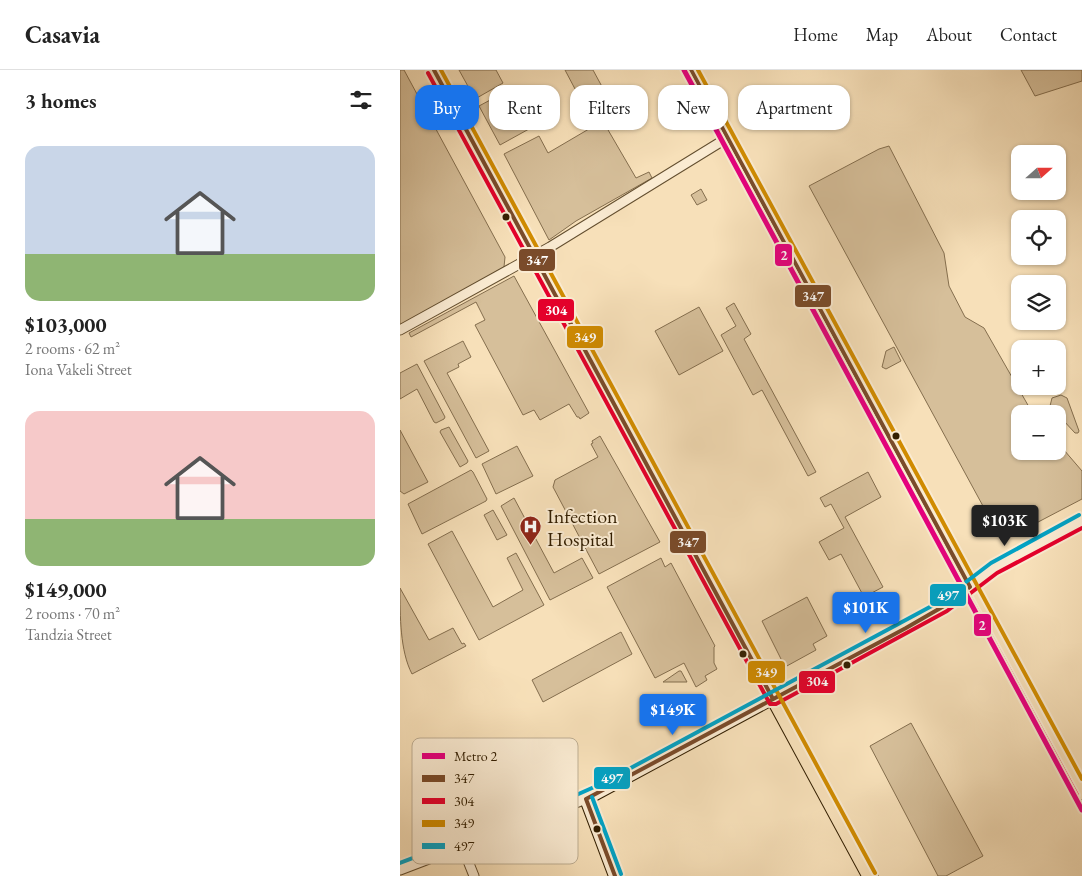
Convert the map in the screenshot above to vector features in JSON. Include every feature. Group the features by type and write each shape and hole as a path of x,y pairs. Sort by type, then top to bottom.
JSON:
{"main road":[{"path":"434,70 533,257 870,876"},
{"path":"691,70 1082,792"},
{"path":"615,876 586,799 944,606 994,568 1082,521"}],"street":[{"path":"400,330 533,257 727,138"},
{"path":"578,802 586,799"},
{"path":"403,876 400,869 413,864"},
{"path":"469,864 474,876"}],"shaded area":[{"path":"400,70 404,70 415,90 415,130 436,130 505,257 504,267 400,326"},
{"path":"459,70 496,70 503,83 489,85 489,91 479,97 479,85 467,85"},
{"path":"565,70 593,70 601,85 573,85"},
{"path":"1021,70 1082,70 1082,81 1035,96"},
{"path":"489,101 489,125 479,106"},
{"path":"492,130 527,130 500,145"},
{"path":"587,130 608,130 636,178 649,172 652,178 576,221 549,240 504,154 539,136 548,153"},
{"path":"889,146 944,253 949,286 965,317 984,328 1011,375 1011,395 1022,395 1028,405 1011,405 1011,460 1066,460 1066,452 1082,471 1082,499 1002,541 809,186 879,149"},
{"path":"701,189 707,200 697,205 691,195"},
{"path":"514,276 589,413 580,419 569,404 540,420 534,410 523,415 475,325 485,320 476,302 411,337 409,333"},
{"path":"734,303 751,334 744,339 816,472 808,476 762,390 753,395 721,335 736,326 726,308"},
{"path":"699,307 723,351 679,375 655,331"},
{"path":"463,341 471,357 458,364 459,367 447,373 489,451 476,458 424,361"},
{"path":"894,347 901,361 886,369 882,367 886,351"},
{"path":"417,364 445,417 436,423 417,389 400,399 400,373"},
{"path":"1061,395 1067,398 1079,431 1078,433 1075,433 1066,423 1066,405 1050,405 1052,398"},
{"path":"449,427 468,461 460,467 440,432"},
{"path":"400,430 428,482 404,494 400,491"},
{"path":"600,436 660,542 599,574 553,487 555,480 598,457 591,444 593,443 592,441"},
{"path":"517,446 533,476 496,494 482,464"},
{"path":"471,470 487,499 486,501 422,534 408,504"},
{"path":"868,472 881,497 845,517 883,587 864,597 841,554 829,560 819,542 844,528 831,504 825,507 820,498"},
{"path":"514,498 554,573 582,558 593,578 550,600 501,506"},
{"path":"493,510 507,535 497,540 484,515"},
{"path":"452,531 493,607 523,590 507,558 516,553 544,605 479,640 428,544"},
{"path":"661,558 665,567 671,563 715,646 714,663 717,669 705,676 707,680 696,687 684,663 655,678 607,587"},
{"path":"400,588 429,640 453,628 462,644 464,643 466,646 412,674 403,644"},
{"path":"807,597 827,636 813,644 816,650 785,667 762,621"},
{"path":"621,632 632,654 543,702 532,680"},
{"path":"681,671 687,682 663,682"},
{"path":"911,723 983,856 946,876 938,876 870,746"}],"metro line":[{"name":"2","path":"684,70 1082,810"}],"transit line":[{"name":"347","path":"434,70 773,699"},
{"name":"349","path":"441,70 875,873"},
{"name":"347","path":"586,799 906,628 944,606 970,587 691,70"},
{"name":"349","path":"698,70 1082,779"},
{"name":"304","path":"428,73 770,704 776,704 947,611 997,573 1082,528"},
{"name":"304","path":"686,73 1077,795"},
{"name":"497","path":"578,794 601,784 941,601 991,563 1079,515"},
{"name":"497","path":"592,797 621,874"},
{"name":"347","path":"586,799 615,876"},
{"name":"497","path":"400,863 412,858"}],"place":[{"name":"Infection Hospital","path":"531,546"}]}
